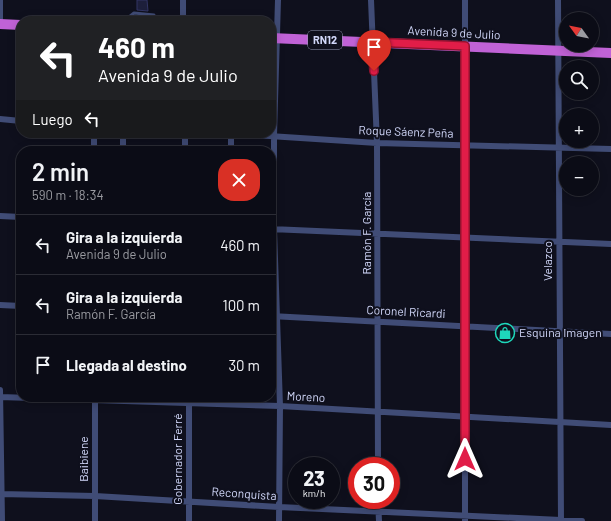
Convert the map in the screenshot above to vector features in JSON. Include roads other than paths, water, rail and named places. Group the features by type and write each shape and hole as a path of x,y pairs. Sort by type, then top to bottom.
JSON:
{"highway":[{"path":"0,24 16,25"},
{"name":"Avenida 9 de Julio","path":"276,38 611,53"}],"street":[{"path":"0,0 0,29"},
{"path":"183,0 183,16"},
{"path":"276,19 278,0"},
{"name":"Ramón F. García","path":"372,0 372,42 377,143 378,457"},
{"path":"465,0 465,518"},
{"name":"Velazco","path":"558,0 560,520"},
{"path":"0,119 16,121"},
{"name":"Roque Sáenz Peña","path":"276,135 377,143 611,149"},
{"path":"0,216 16,217"},
{"path":"276,229 611,244"},
{"path":"0,305 16,306"},
{"name":"Coronel Ricardi","path":"276,316 611,334"},
{"path":"276,346 280,406 279,521"},
{"path":"0,390 2,521"},
{"name":"Moreno","path":"0,397 16,397"},
{"name":"Baibiene","path":"95,402 95,521"},
{"name":"Gobernador Ferré","path":"189,402 189,521"},
{"name":"Moreno","path":"219,402 611,425"},
{"name":"Reconquista","path":"1,494 95,496 279,507 378,510 465,518 582,521"},
{"path":"378,510 378,521"}],"lane":[{"path":"130,16 134,13 154,16"}],"place":[{"name":"Esquina Imagen","path":"505,333"}]}
